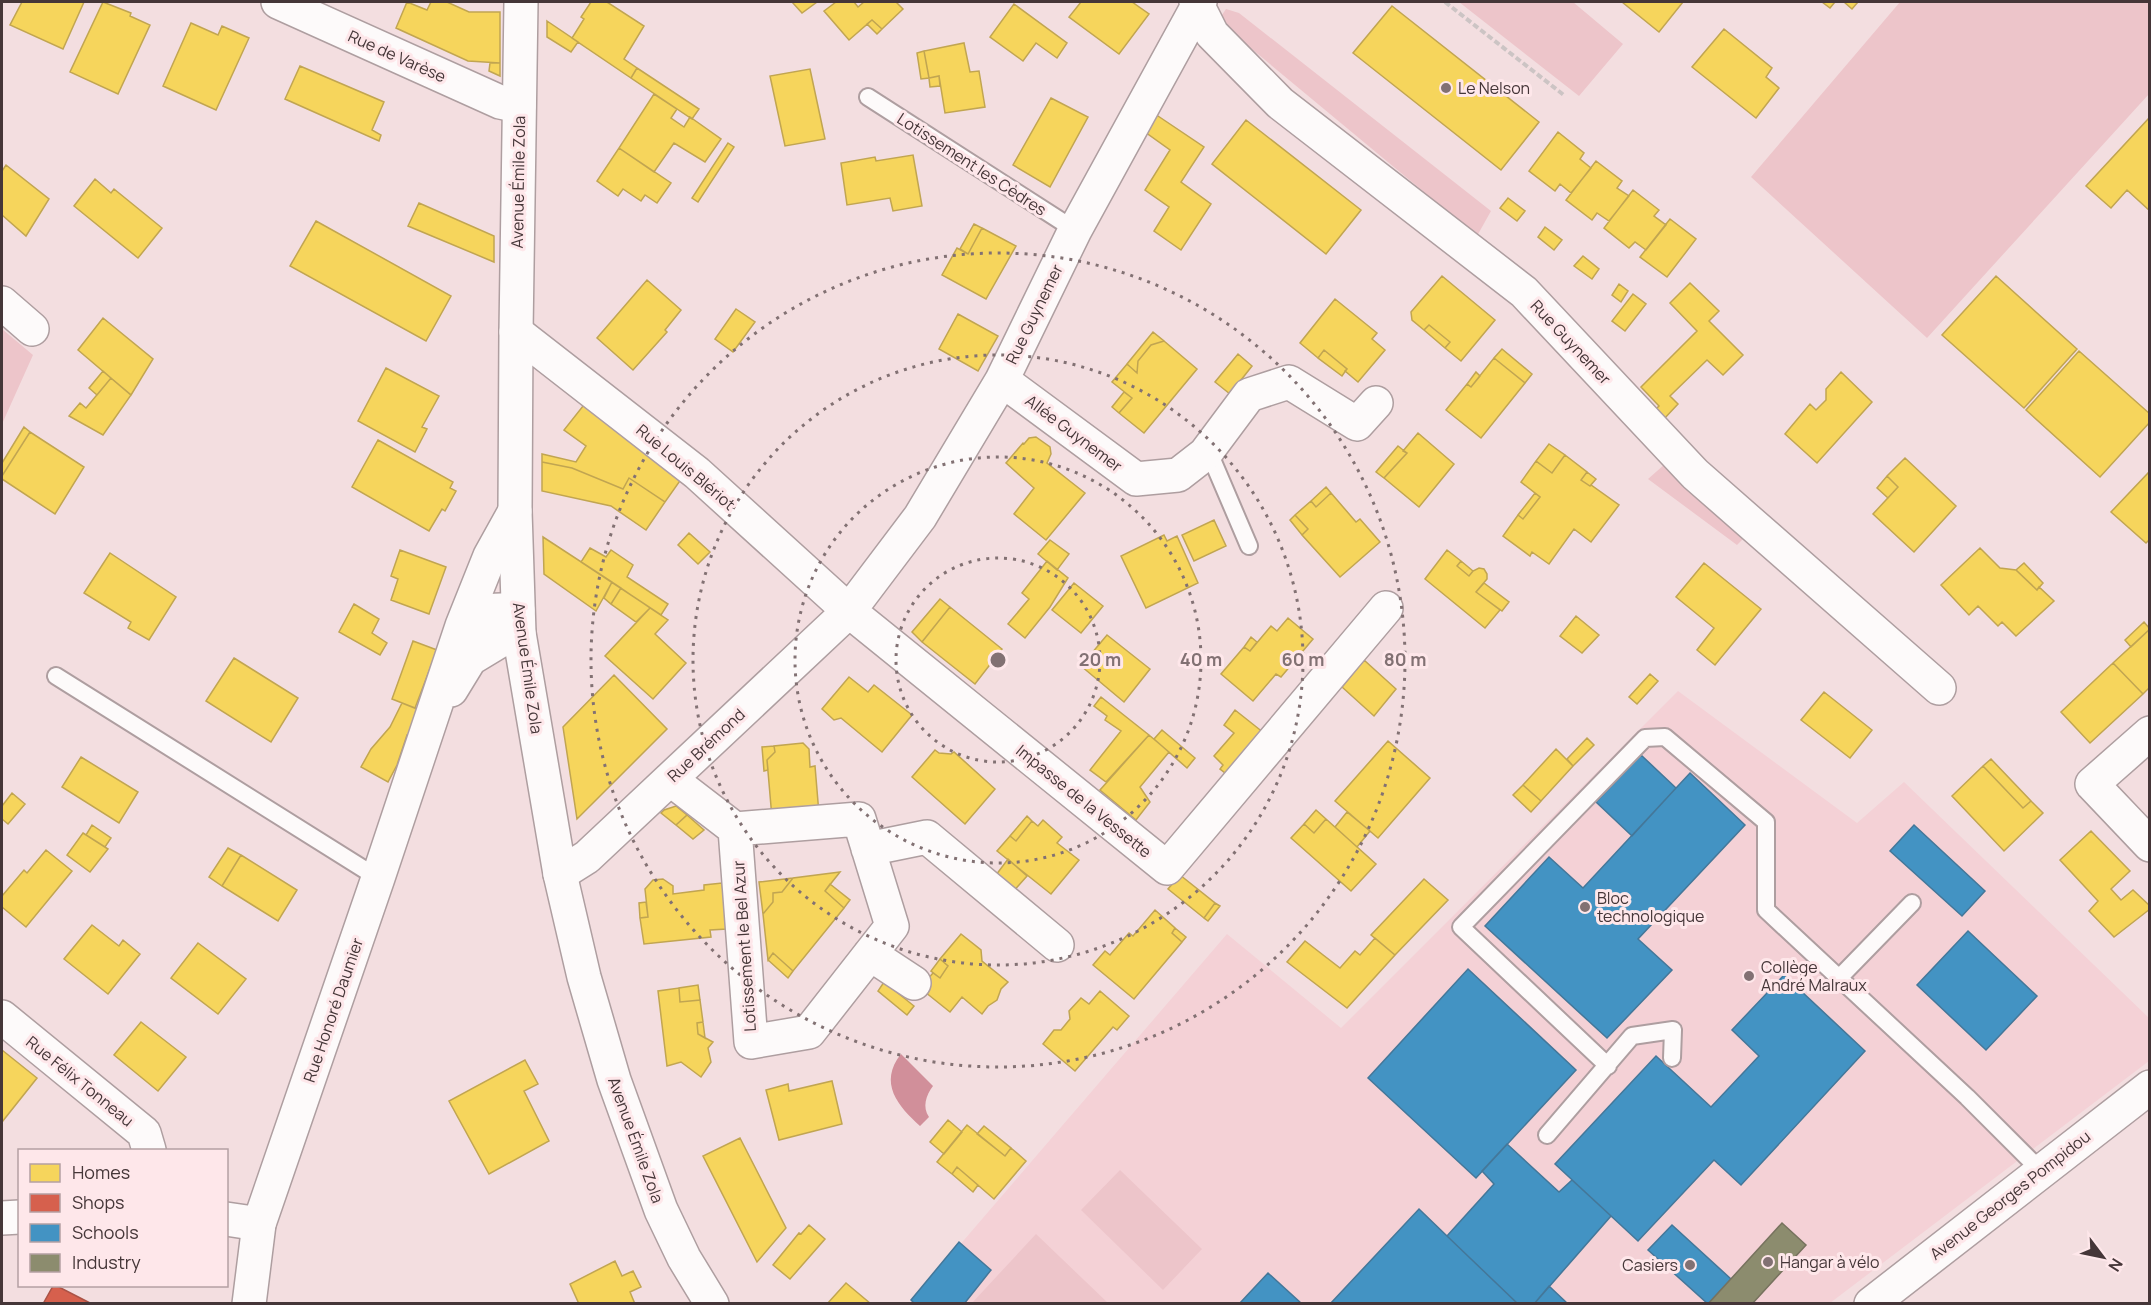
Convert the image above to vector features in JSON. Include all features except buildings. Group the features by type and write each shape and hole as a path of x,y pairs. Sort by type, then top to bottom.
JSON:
{"street":[{"name":"Rue de Varèse","path":"278,2 500,102 519,106"},
{"name":"Avenue Émile Zola","path":"521,2 515,511 518,621 560,874 584,977 614,1080 661,1210 684,1258 712,1304"},
{"name":"Rue Guynemer","path":"849,611 920,517 1002,380 1075,230 1198,2"},
{"name":"Rue Guynemer","path":"1198,2 1212,34 1280,103 1524,292 1695,474 1939,688"},
{"path":"2,303 32,329"},
{"name":"Rue Louis Blériot","path":"516,332 697,473 849,611"},
{"name":"Allée Guynemer","path":"1002,380 1136,479 1178,475 1208,450 1249,395 1288,382 1358,424 1376,403"},
{"name":"Rue Honoré Daumier","path":"249,1304 259,1224 462,626 490,556 515,511"},
{"name":"Impasse de la Vessette","path":"849,611 1167,868 1386,608"},
{"path":"462,626 483,612 498,609 518,621"},
{"name":"Rue Brémond","path":"560,874 587,857 849,611"},
{"name":"Rue Honoré Daumier","path":"432,719 470,659 511,634 518,621"},
{"path":"2147,740 2092,784 2150,845"},
{"path":"670,779 735,829"},
{"name":"Lotissement le Bel Azur","path":"858,819 868,849 892,926 809,1032 751,1042 735,829 858,819"},
{"path":"868,849 927,837 1057,945"},
{"path":"870,954 914,983"},
{"name":"Rue Félix Tonneau","path":"2,1017 144,1133 149,1149"},
{"name":"Avenue Georges Pompidou","path":"1870,1304 2150,1087"},
{"path":"2,1218 18,1217"},
{"path":"228,1219 259,1224"}],"lane":[{"name":"Lotissement les Cèdres","path":"868,97 1075,230"},
{"path":"1208,450 1249,546"},
{"path":"56,676 378,878"},
{"path":"1608,1065 1461,927 1645,738 1665,737 1766,822 1766,910 1967,1097 2040,1170"},
{"path":"1839,978 1912,903"},
{"path":"1547,1135 1632,1036 1673,1030 1672,1058"}],"path":[{"path":"1445,2 1565,96"}],"shaded area":[{"path":"1459,2 1573,2 1623,44 1579,96"},
{"path":"1900,2 2149,2 2149,94 1927,338 1751,177"},
{"path":"1226,9 1239,13 1491,211 1477,236 1218,21"},
{"path":"2,329 33,355 2,424"},
{"path":"1665,464 1745,537 1737,545 1648,479"},
{"name":"Collège André Malraux","path":"1678,691 1857,823 1904,782 2149,1018 2149,1061 1830,1303 909,1304 1227,934 1341,1028"},
{"path":"901,1054 933,1086 926,1101 929,1117 920,1126 898,1102 891,1084 894,1065"},
{"path":"1120,1170 1202,1249 1163,1290 1081,1210"},
{"path":"1036,1234 1108,1303 972,1303"}],"place":[{"name":"Le Nelson","path":"1446,88"},
{"name":"Bloc technologique","path":"1585,907"},
{"name":"Collège André Malraux","path":"1749,976"},
{"name":"Hangar à vélo","path":"1768,1262"},
{"name":"Casiers","path":"1690,1265"}]}
